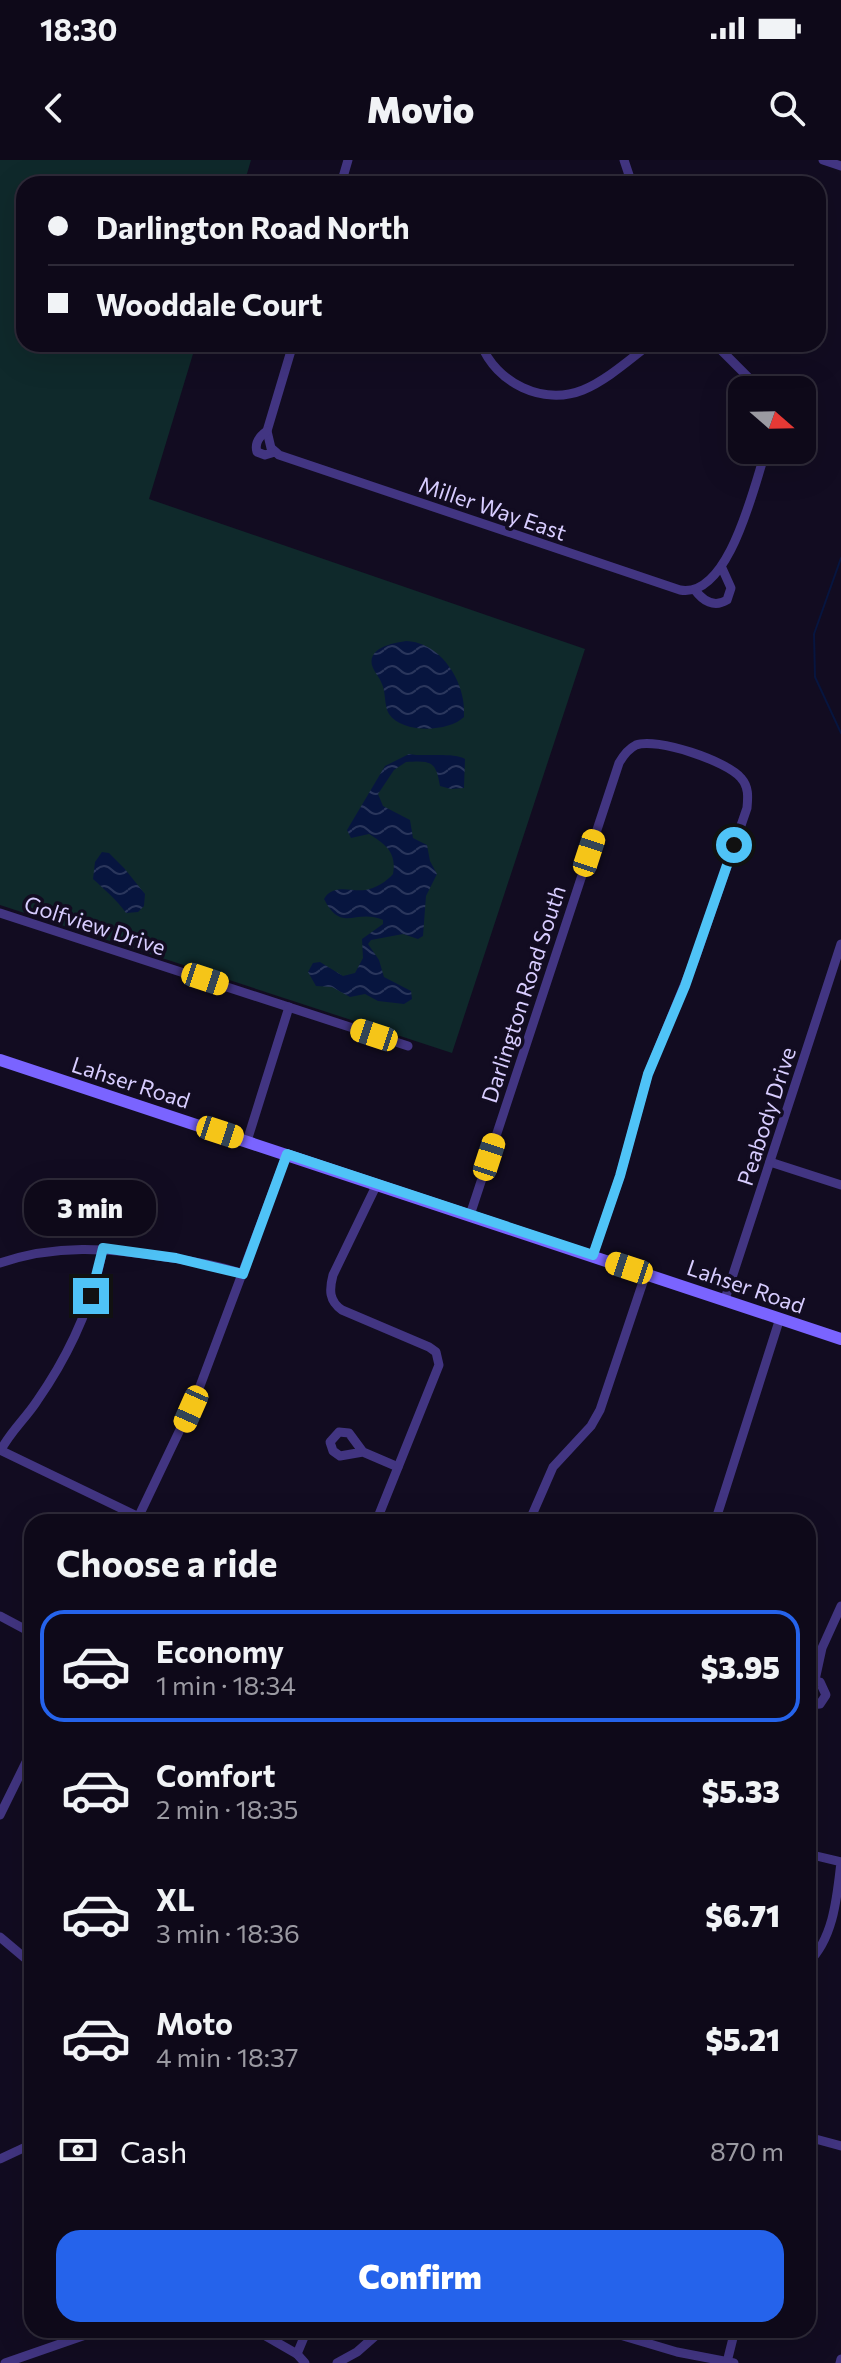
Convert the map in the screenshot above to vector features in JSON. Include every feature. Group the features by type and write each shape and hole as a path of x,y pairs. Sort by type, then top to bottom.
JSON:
{"street":[{"path":"823,160 841,166"},
{"path":"267,431 257,443 257,452 265,455 272,448 267,431 291,352"},
{"path":"485,352 490,362 510,382 533,392 556,395 574,393 591,386 639,352"},
{"path":"723,352 747,376"},
{"name":"Miller Way East","path":"272,448 669,587 695,590 703,600 711,603 719,604 727,600 731,588 722,568"},
{"path":"695,590 709,582 722,568 761,464"},
{"name":"Darlington Road South","path":"470,1215 616,770 623,756 636,745 665,745 732,770 746,785 748,800 695,959 648,1074 620,1176 593,1255"},
{"name":"Golfview Drive","path":"0,913 408,1046"},
{"name":"Peabody Drive","path":"725,1299 838,966 841,944"},
{"path":"247,1141 289,1007"},
{"name":"Lahser Road","path":"0,1060 841,1339"},
{"path":"140,1514 197,1394 287,1154"},
{"path":"770,1162 841,1185"},
{"path":"377,1184 338,1264 330,1293 335,1305 342,1310 429,1347 439,1358 437,1371 379,1514"},
{"path":"0,1263 52,1249 103,1248 176,1258 243,1274"},
{"path":"103,1248 91,1296 68,1348 37,1401 0,1450 128,1514"},
{"path":"532,1514 553,1467 591,1426 600,1410 646,1273"},
{"path":"718,1514 780,1318"},
{"path":"363,1452 398,1467"},
{"path":"816,1668 841,1606"},
{"path":"0,1616 24,1629"},
{"path":"816,1683 823,1686 826,1695 820,1704 816,1704"},
{"path":"0,1815 24,1766"},
{"path":"816,1856 841,1862 828,1932 816,1954"},
{"path":"0,1937 24,1957"},
{"path":"816,2139 841,2146"},
{"path":"0,2159 24,2148"},
{"path":"5,2363 77,2338"},
{"path":"269,2338 297,2354 305,2363"},
{"path":"297,2354 304,2338"},
{"path":"337,2363 373,2338"},
{"path":"636,2338 677,2352 734,2363"},
{"path":"727,2362 733,2338"}],"green space":[{"path":"0,160 251,160 246,176 16,176 16,352 194,352 149,499 585,649 452,1053 0,905"}],"water":[{"path":"406,641 419,643 441,657 456,678 464,704 464,717 457,722 437,728 414,728 389,714 383,688 373,668 373,656 382,648"},
{"path":"409,754 465,759 464,788 440,786 437,772 427,762 406,762 394,770 378,794 383,806 410,820 413,838 427,845 437,874 426,896 423,936 418,939 403,934 371,940 368,944 379,960 384,977 411,991 412,999 404,1004 378,1001 365,994 350,997 332,987 316,986 308,972 313,963 320,962 343,976 355,973 363,958 362,939 383,924 383,920 373,917 343,918 324,899 332,891 373,888 393,874 393,860 385,845 369,834 351,838 347,830 385,766"},
{"path":"102,852 109,853 145,894 144,906 138,912 126,913 93,879 95,862"}],"waterway":[{"path":"841,558 814,634 815,677 841,733"}],"route":[{"path":"91,1296 103,1248 176,1258 243,1274 287,1154 593,1255 620,1176 648,1074 685,986 734,845"}]}
